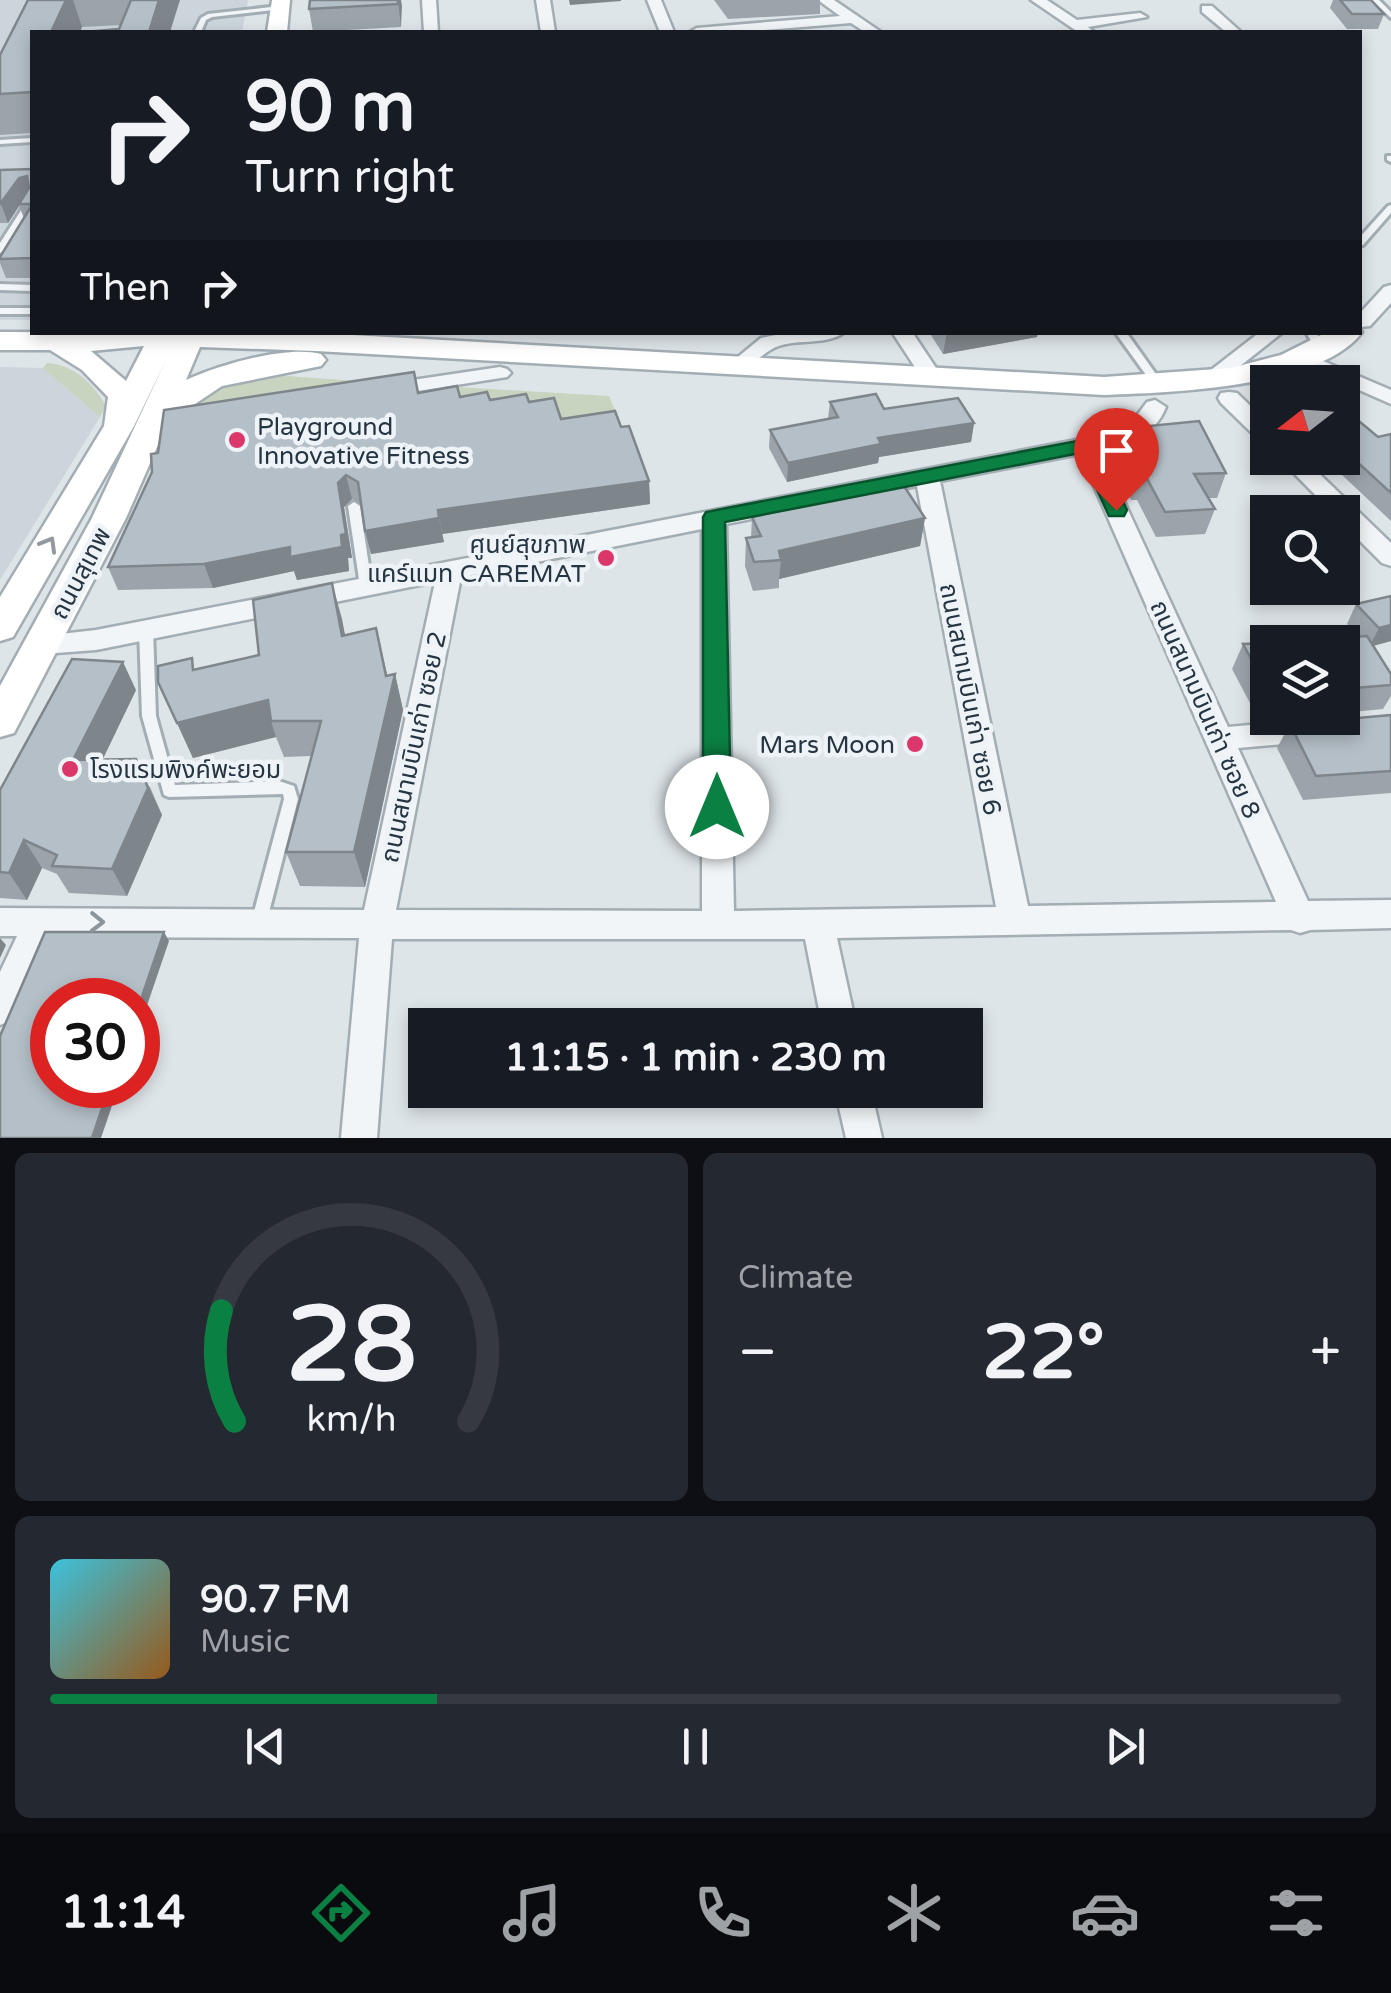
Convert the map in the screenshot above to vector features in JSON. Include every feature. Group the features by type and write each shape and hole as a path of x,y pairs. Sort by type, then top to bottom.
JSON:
{"street":[{"path":"429,0 431,30"},
{"path":"543,0 548,30"},
{"path":"654,0 666,30"},
{"path":"825,0 871,30"},
{"path":"1038,0 1081,28 1140,17"},
{"path":"277,30 281,4"},
{"path":"1206,9 1232,30"},
{"path":"721,30 854,19"},
{"path":"1362,322 1391,291"},
{"path":"278,335 313,351 500,373 1082,406 1219,389 1250,389"},
{"path":"737,366 768,342 815,335"},
{"path":"904,335 931,377"},
{"path":"1219,389 1270,335"},
{"path":"1219,389 1318,350 1343,335"},
{"path":"0,341 103,338 131,352 175,341 313,351 737,366 1048,384 1161,399"},
{"path":"151,424 175,341"},
{"path":"55,342 92,364 151,424"},
{"path":"1318,350 1391,398"},
{"path":"151,424 177,398 212,378 313,351"},
{"path":"368,393 500,373"},
{"path":"1219,389 1250,419"},
{"path":"43,644 96,640 1087,445 1140,429 1161,399"},
{"name":"ถนนสุเทพ","path":"0,628 151,424"},
{"name":"ถนนสุเทพ","path":"0,722 43,644 151,424"},
{"name":"ถนนสนามบินเก่า ซอย 8","path":"1087,445 1300,919"},
{"path":"1307,475 1391,557"},
{"name":"ถนนสนามบินเก่า ซอย 6","path":"927,476 1014,922"},
{"path":"714,517 718,926"},
{"name":"ถนนสนามบินเก่า ซอย 2","path":"360,1138 377,923 450,570"},
{"path":"1219,740 1271,735"},
{"path":"0,922 718,926 1300,919 1391,914"},
{"path":"0,1009 40,922"},
{"path":"818,924 835,1008"},
{"path":"857,1108 864,1138"}],"lane":[{"path":"1376,0 1391,16"},
{"path":"199,30 203,19 210,15 281,4"},
{"path":"0,142 30,140"},
{"path":"0,250 30,203"},
{"path":"1362,242 1391,208"},
{"path":"0,221 19,220"},
{"path":"0,298 4,287 30,288"},
{"path":"0,311 30,310"},
{"path":"1122,335 1161,399"},
{"path":"354,506 366,586"},
{"path":"146,629 150,716 169,792 279,787 289,790 290,799 258,923"}],"shaded area":[{"path":"0,0 248,0 242,30 30,30 30,320 0,320"},
{"path":"0,367 43,368 100,417 0,580"}],"green space":[{"path":"47,363 66,367 89,383 106,406 100,417 43,368"},
{"path":"272,375 358,381 203,404 199,400 234,382"},
{"path":"457,387 609,396 624,432 463,420"}],"building":[{"path":"28,0 66,0 52,30 30,30 30,92 0,94 0,55"},
{"path":"131,0 159,0 150,30 108,30 119,29"},
{"path":"310,0 398,0 398,4 309,9"},
{"path":"1340,0 1371,0 1384,14 1352,14"},
{"path":"30,169 30,204 19,204 29,188 27,176 19,178 0,204 0,170"},
{"path":"30,208 30,258 0,257"},
{"path":"414,372 418,393 457,386 460,397 487,392 490,400 526,394 529,402 554,398 561,419 615,411 621,427 629,426 649,481 438,510 439,518 365,531 358,482 346,475 338,483 346,534 341,535 342,547 290,557 290,547 204,564 108,567 152,472 151,454 158,453 164,410"},
{"path":"876,394 884,409 958,398 974,423 878,438 881,444 788,463 770,430 838,417 830,402"},
{"path":"1199,421 1226,473 1194,474 1215,509 1165,512 1145,475 1139,475 1119,429"},
{"path":"1360,422 1378,437 1391,434 1391,493 1360,465"},
{"path":"902,483 925,518 779,551 781,560 754,562 746,538 761,536 752,517"},
{"path":"332,583 342,636 376,628 386,676 395,674 354,852 286,852 321,721 271,721 268,700 177,723 158,682 158,666 192,658 193,670 259,655 253,600"},
{"path":"1391,596 1391,625 1379,628 1357,605"},
{"path":"1360,636 1367,636 1391,674 1391,685 1360,688"},
{"path":"72,659 123,662 73,760 136,759 148,788 112,869 52,866 57,855 24,840 9,873 0,872 0,790"},
{"path":"1391,715 1391,771 1316,776 1296,735 1360,735 1360,718"},
{"path":"45,932 164,932 148,978 30,978 30,1108 102,1108 92,1138 0,1138 0,1036"}],"place":[{"name":"Playground Innovative Fitness","path":"237,440"},
{"name":"ศูนย์สุขภาพ แคร์แมท CAREMAT","path":"606,558"},
{"name":"Mars Moon","path":"915,744"},
{"name":"โรงแรมพิงค์พะยอม","path":"70,769"}],"route":[{"path":"717,807 714,517 1087,445 1116,510"}]}
